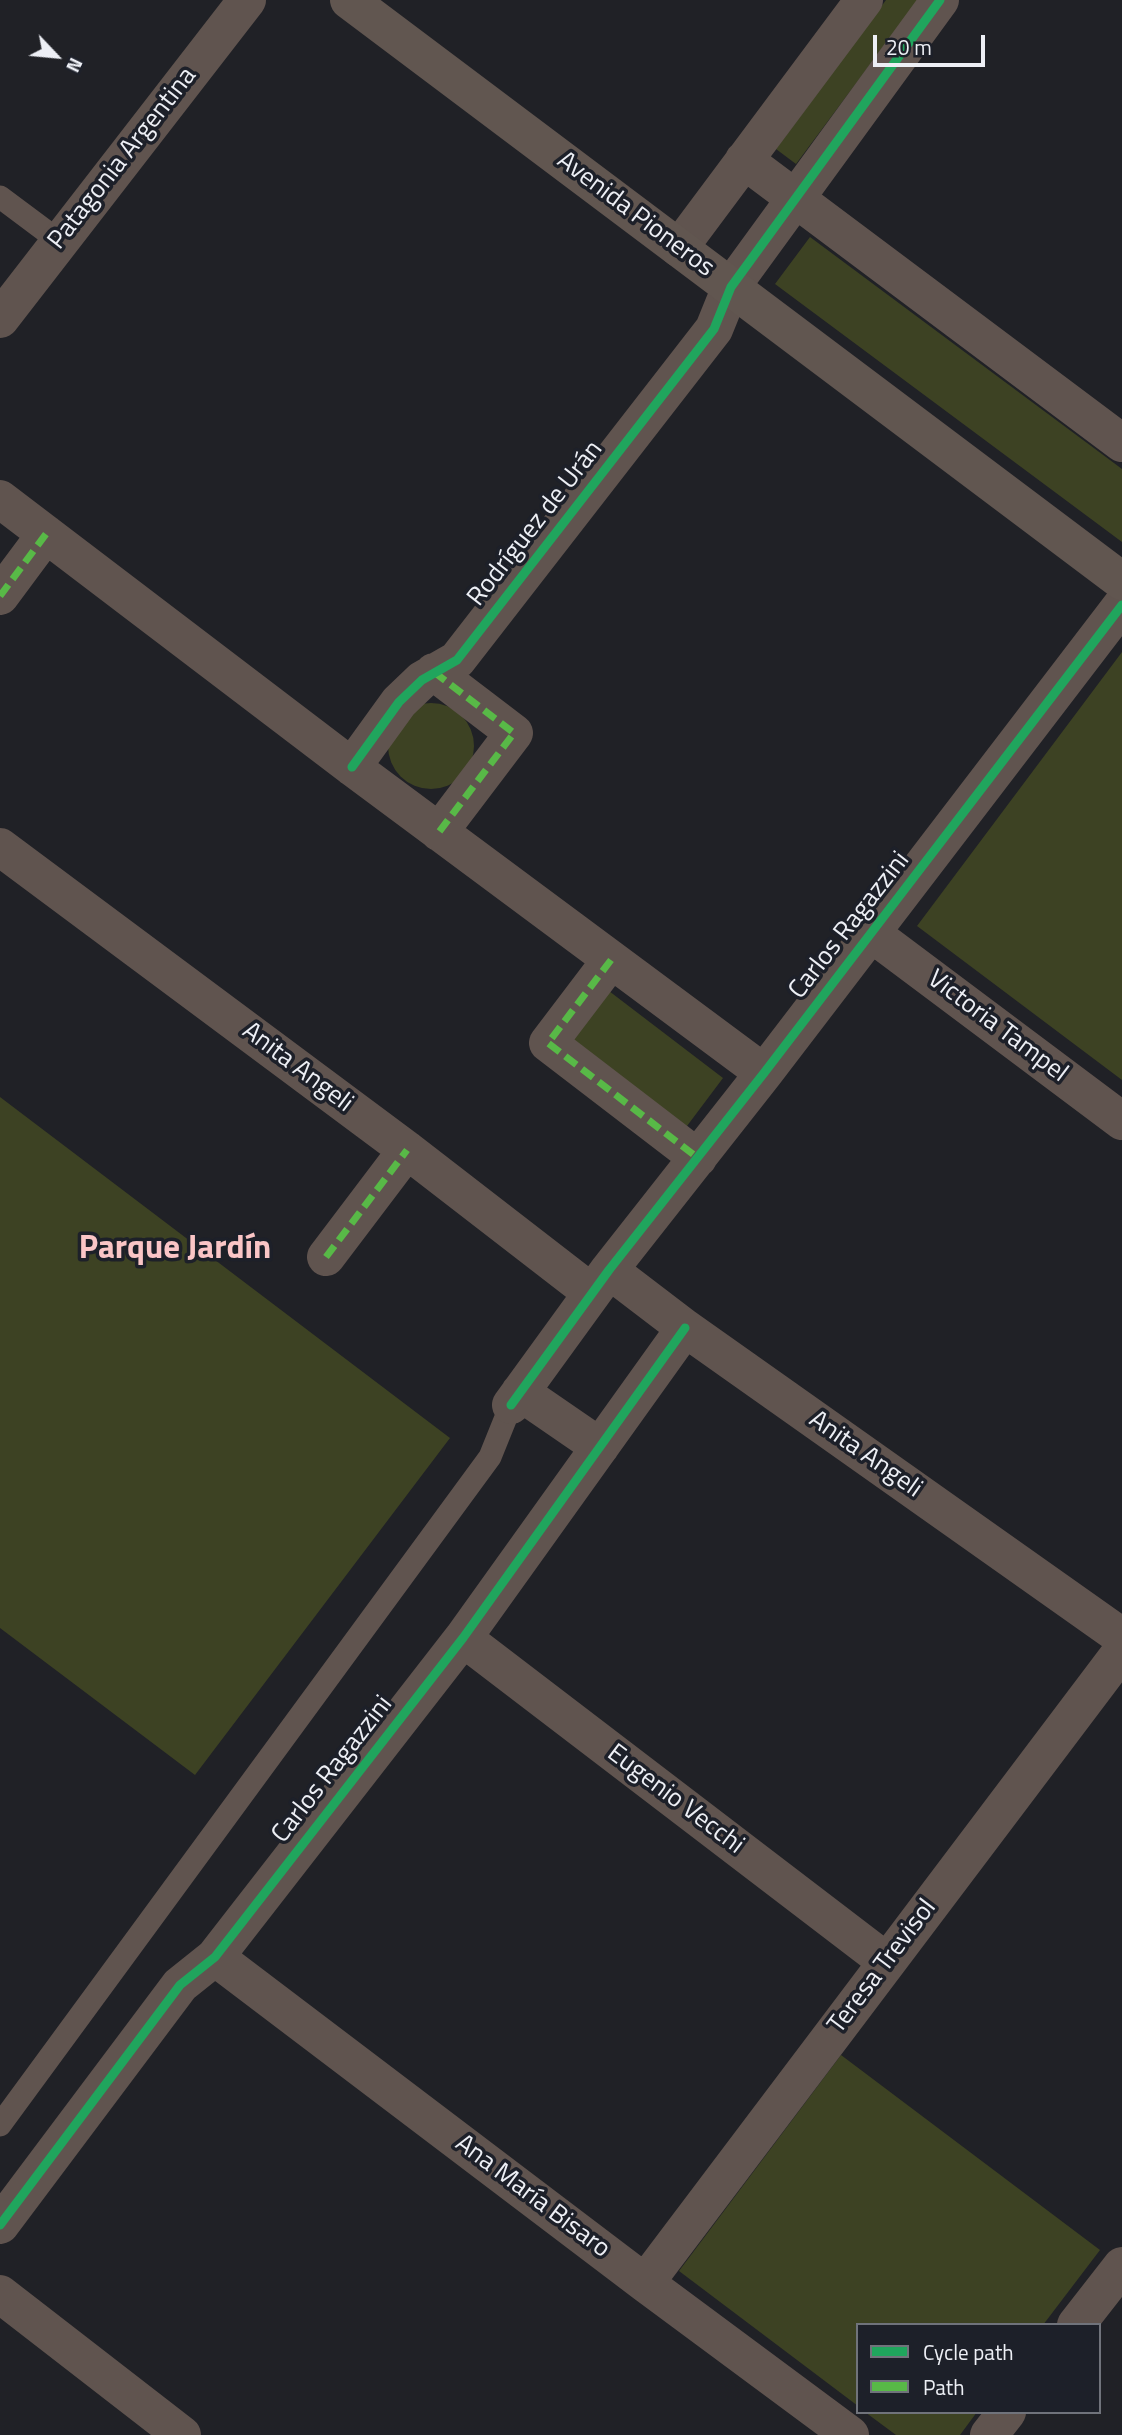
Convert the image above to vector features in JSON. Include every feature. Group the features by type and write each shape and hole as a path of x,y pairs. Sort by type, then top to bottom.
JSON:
{"main road":[{"name":"Avenida Pioneros","path":"349,0 1122,581"}],"street":[{"name":"Patagonia Argentina","path":"0,319 247,0"},
{"path":"679,248 864,0"},
{"name":"Rodríguez de Urán","path":"352,767 399,702 422,680 457,660 706,340 714,329 731,286 940,0"},
{"path":"744,160 1122,443"},
{"path":"0,499 352,767 764,1073"},
{"path":"0,596 46,534"},
{"name":"Carlos Ragazzini","path":"516,1399 601,1282 1122,605"},
{"path":"434,673 514,733 439,832"},
{"name":"Anita Angeli","path":"0,847 407,1150 601,1282 685,1328 1122,1637"},
{"name":"Victoria Tampel","path":"872,933 1122,1121"},
{"path":"611,960 548,1043 698,1158"},
{"path":"326,1257 407,1150"},
{"name":"Carlos Ragazzini","path":"0,2225 180,1985 215,1957 463,1638 685,1328"},
{"path":"516,1399 600,1447"},
{"name":"Eugenio Vecchi","path":"463,1638 887,1962"},
{"name":"Teresa Trevisol","path":"645,2283 1122,1651"},
{"name":"Ana María Bisaro","path":"215,1957 850,2435"},
{"path":"1078,2323 1122,2266"},
{"path":"0,2294 182,2435"},
{"path":"989,2435 1005,2414"}],"lane":[{"path":"0,197 60,242"},
{"path":"0,2125 491,1457 516,1399"}],"green space":[{"path":"886,0 918,0 796,164 776,149"},
{"path":"810,237 1122,469 1122,542 775,284"},
{"path":"1122,652 1122,1080 917,926"},
{"path":"431,703 455,710 467,722 474,746 467,770 455,782 431,789 407,782 395,770 388,746 395,722 407,710"},
{"path":"609,991 723,1078 684,1130 569,1043"},
{"path":"0,1097 450,1438 195,1775 0,1628"},
{"path":"841,2055 1100,2250 1045,2323 856,2323 856,2404 679,2271"},
{"path":"868,2414 976,2414 960,2435 896,2435"}],"marked path":[{"path":"0,596 46,534"},
{"path":"434,672 514,733 439,832"},
{"path":"611,960 548,1043 698,1158"},
{"path":"326,1257 407,1150"}],"cycle path":[{"path":"352,767 399,702 422,680 457,660 714,329 731,287 940,0"},
{"path":"511,1405 609,1270 764,1073 1122,605"},
{"path":"0,2225 180,1985 215,1957 463,1638 685,1328"}],"district":[{"name":"Parque Jardín","path":"175,1250"}]}
